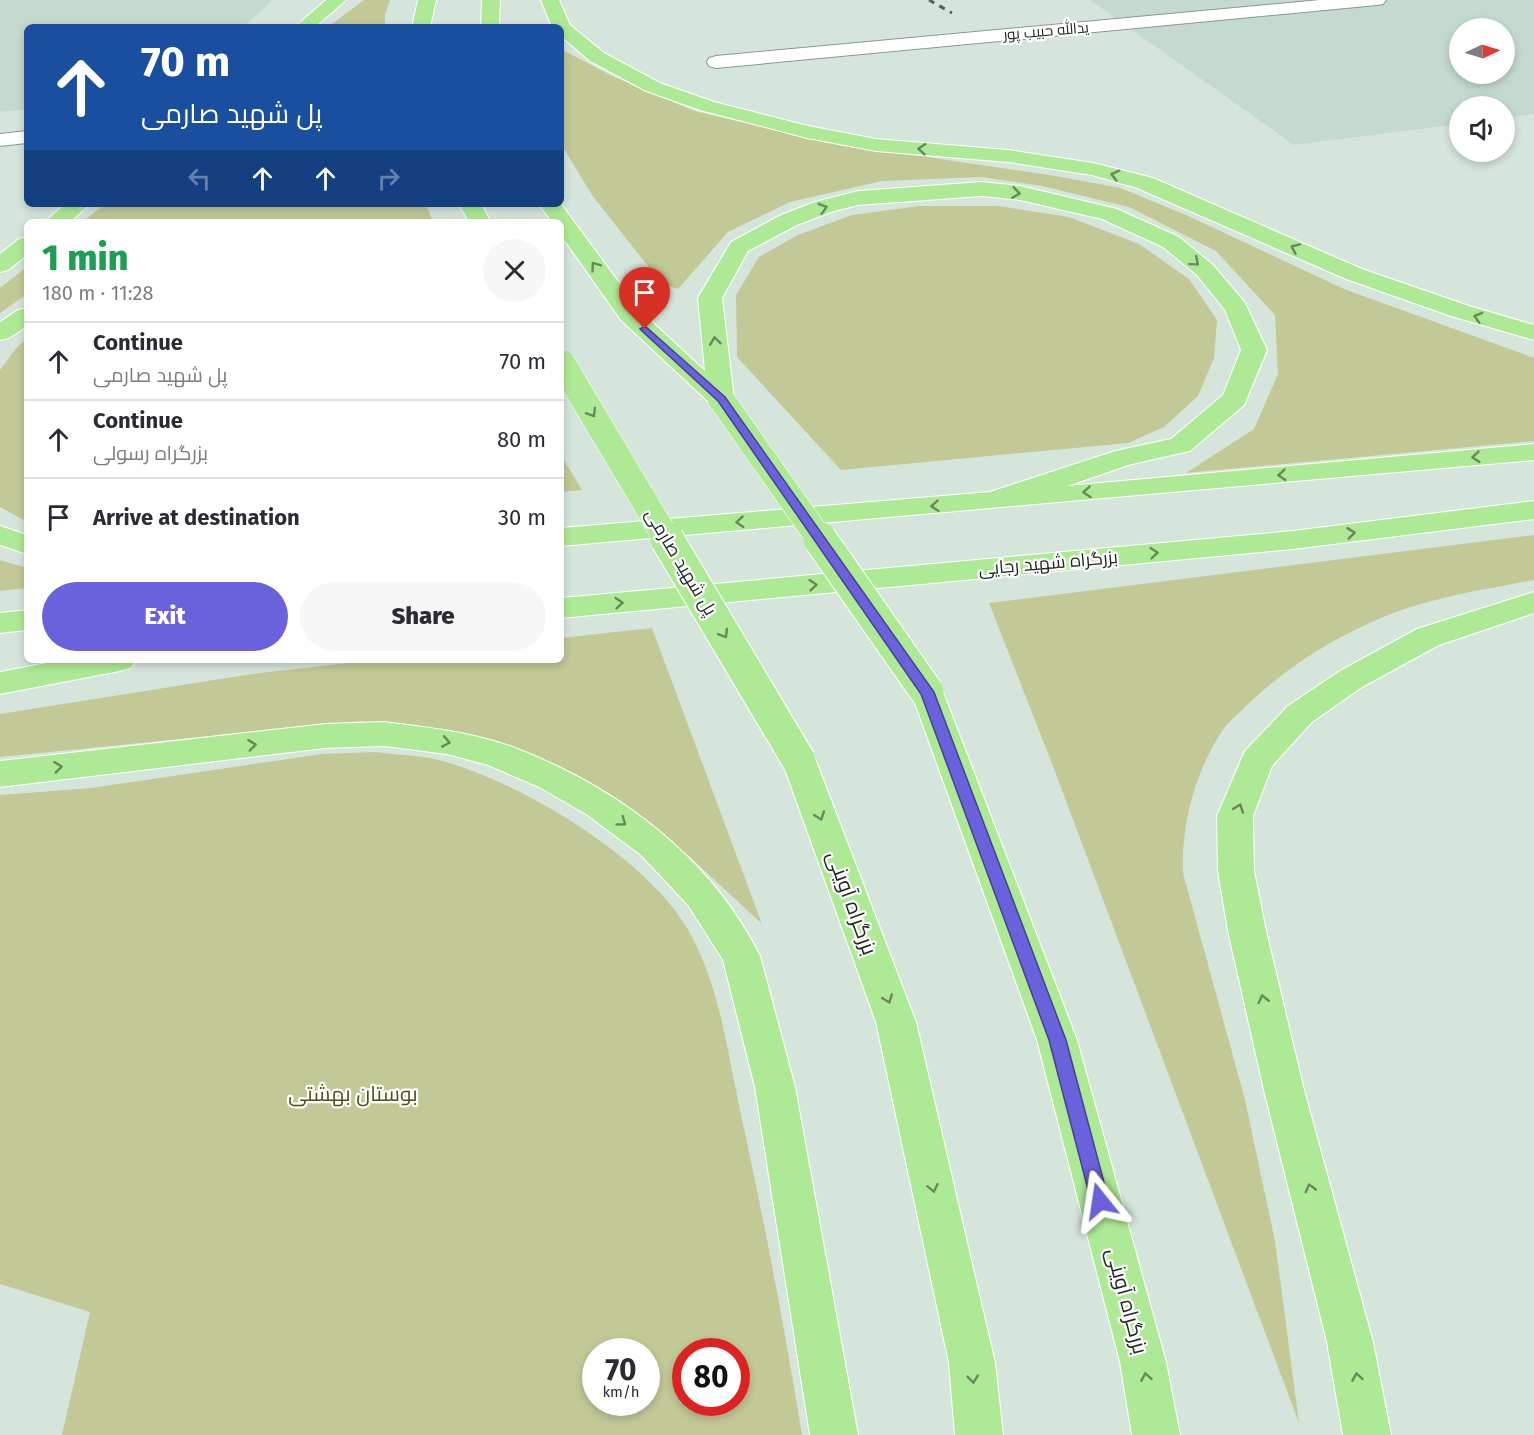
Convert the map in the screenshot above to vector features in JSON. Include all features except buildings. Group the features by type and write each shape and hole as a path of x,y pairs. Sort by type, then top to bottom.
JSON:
{"highway":[{"path":"308,24 337,0"},
{"path":"423,24 427,0"},
{"path":"490,24 491,0"},
{"path":"550,0 560,24"},
{"path":"564,30 597,57 654,87 707,106 807,132 876,145 1008,156 1092,169 1145,183 1354,274 1460,311 1534,333"},
{"path":"722,399 710,298 739,247 789,220 823,207 858,198 982,189 1020,193 1109,214 1171,242 1205,270 1236,308 1254,350 1235,399 1180,445 1125,457 993,501"},
{"path":"60,219 75,207"},
{"path":"564,223 630,315 722,399"},
{"path":"0,265 24,246"},
{"path":"0,333 24,317"},
{"name":"پل شهید صارمی","path":"564,367 800,761"},
{"name":"بزرگراه آوینی","path":"722,399 927,692 1058,1040 1143,1362 1156,1435"},
{"path":"564,537 1534,452"},
{"name":"بزرگراه شهید رجایی","path":"564,608 1282,542 1534,510"},
{"path":"0,535 24,543"},
{"path":"1367,1435 1350,1342 1284,1090 1247,931 1236,872 1235,816 1257,760 1300,714 1351,679 1428,637 1534,602"},
{"path":"0,623 24,620"},
{"path":"0,683 104,663"},
{"path":"0,774 325,736 384,734 447,742 497,755 560,783 654,845 701,895 741,956 775,1087 834,1435"},
{"name":"بزرگراه آوینی","path":"800,761 896,1022 972,1363 979,1435"}],"street":[{"name":"یدالله حبیب پور","path":"716,62 1377,0"},
{"path":"0,140 24,137"}],"shaded area":[{"path":"0,0 273,0 246,24 24,24 24,109 0,112"},
{"path":"1090,0 1534,0 1534,114 1515,117 1515,96 1449,96 1449,125 1294,145"}],"green space":[{"path":"364,0 390,0 385,14 385,24 332,24"},
{"path":"564,51 610,75 694,111 832,143 1056,176 1120,188 1186,215 1344,289 1534,358 1534,441 1186,473 1254,429 1278,374 1275,315 1216,251 1129,207 1042,186 982,177 882,181 790,202 728,232 678,289 662,284 592,195 564,149"},
{"path":"919,206 998,206 1069,217 1139,244 1189,279 1217,320 1214,358 1198,396 1164,427 1128,443 841,470 737,357 736,295 759,257 798,235 852,215"},
{"path":"101,207 427,207 432,219 86,219"},
{"path":"24,269 24,296 0,313 0,288"},
{"path":"24,341 24,520 0,507 0,370"},
{"path":"564,460 582,490 564,492"},
{"path":"1534,535 1534,580 1442,598 1388,615 1330,643 1277,679 1222,731 1197,781 1187,817 1183,873 1245,1100 1275,1241 1299,1423 1053,766 989,603"},
{"path":"0,560 24,567 24,588 0,591"},
{"path":"652,628 762,924 690,857 577,775 489,742 360,721 0,757 0,714 252,674 349,663 564,663 564,638"},
{"name":"بوستان بهشتی","path":"376,752 435,759 467,769 539,802 610,848 641,874 667,901 687,928 707,970 714,992 773,1270 802,1435 62,1435 90,1312 0,1284 0,795 91,788 322,754"}],"railway":[{"path":"929,0 952,13"}],"route":[{"path":"645,329 722,399 927,692 1058,1040 1100,1201"}]}
